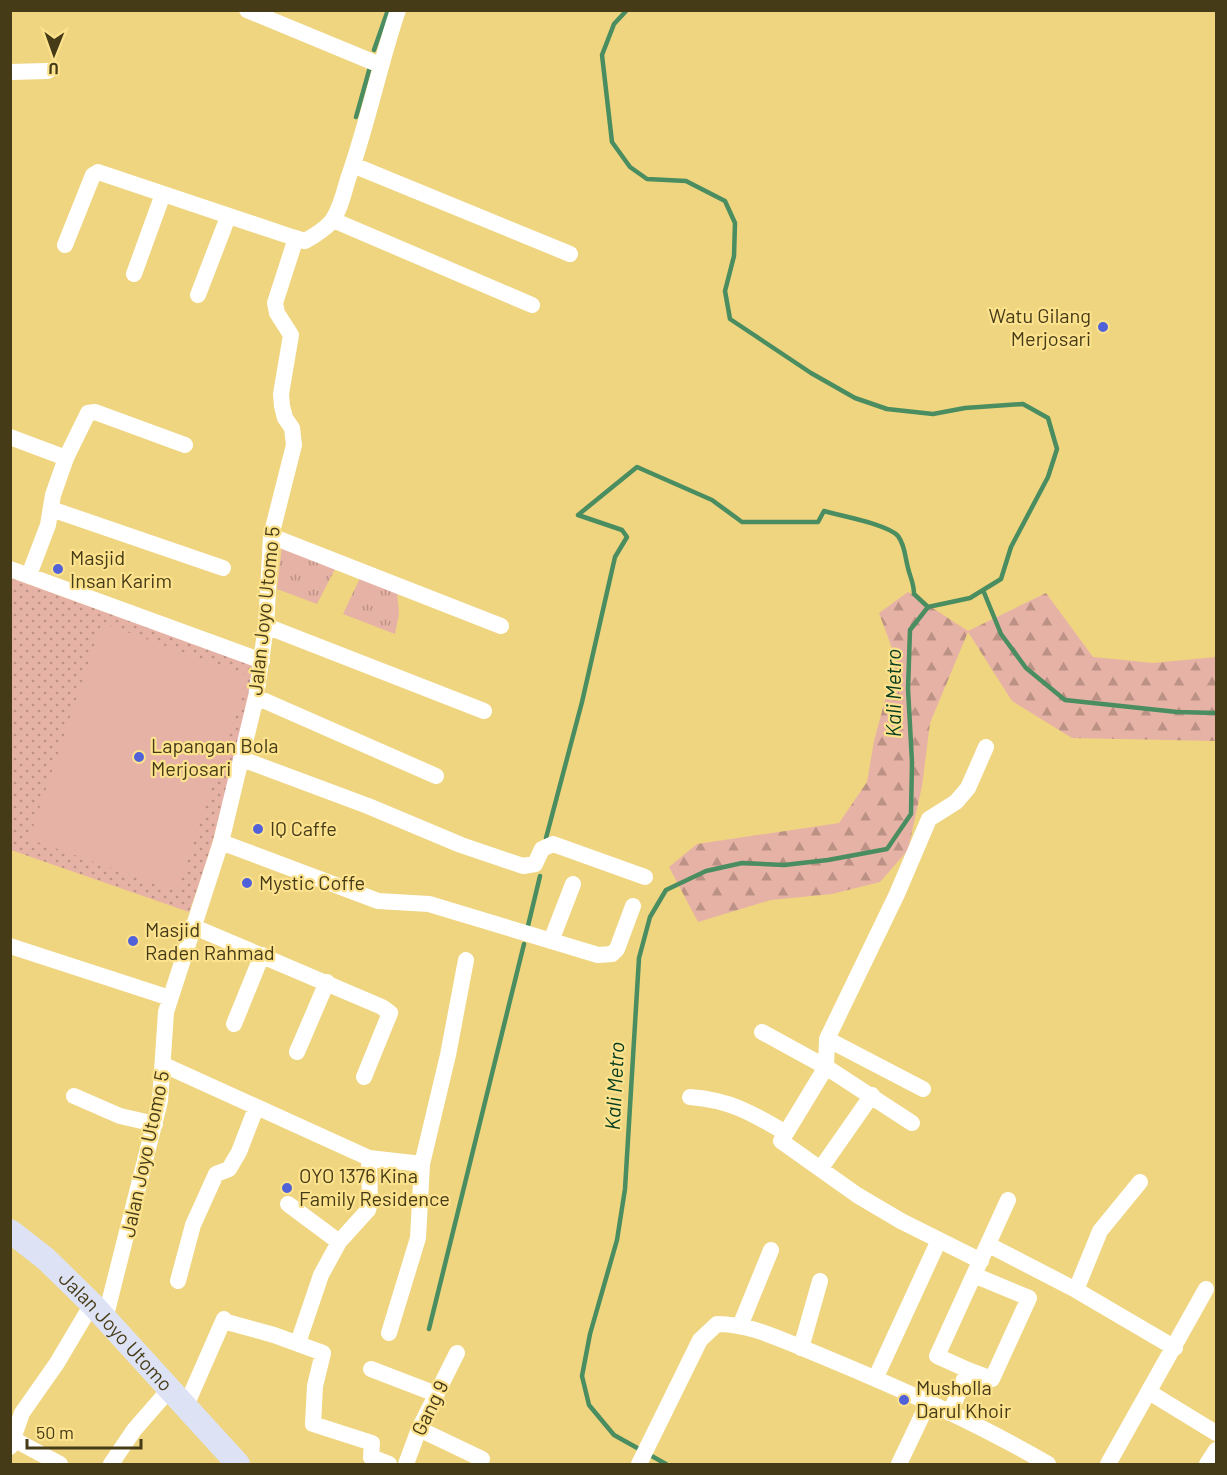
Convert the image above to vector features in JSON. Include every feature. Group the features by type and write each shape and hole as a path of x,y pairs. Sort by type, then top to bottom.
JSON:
{"main road":[{"name":"Jalan Joyo Utomo","path":"10,1231 46,1259 99,1311 168,1390 238,1464"}],"street":[{"path":"247,10 380,65"},
{"path":"65,245 95,173 102,172 228,217 305,241 333,220 353,165 380,65 398,10"},
{"path":"10,72 48,70"},
{"path":"353,165 570,254"},
{"path":"134,274 163,194"},
{"path":"198,295 228,217"},
{"path":"333,220 532,304"},
{"name":"Jalan Joyo Utomo 5","path":"12,1443 16,1412 99,1311 155,1124 164,1065 166,1012 221,842 242,759 256,697 256,659 266,626 271,536 288,461 294,445 292,428 285,418 281,394 291,335 275,308 296,238"},
{"path":"29,574 48,525 53,495 66,458 88,413 95,412 185,445"},
{"path":"10,437 66,458"},
{"path":"51,509 223,568"},
{"path":"271,536 501,626"},
{"path":"10,569 29,574 256,659"},
{"path":"266,626 484,711"},
{"path":"256,697 436,776"},
{"path":"986,747 968,788 957,802 929,819 897,894 827,1039 826,1067 781,1141 866,1200 939,1240 978,1268 1029,1298 992,1380 937,1356 978,1268 989,1245 1008,1200"},
{"path":"242,759 368,806 461,845 522,866 535,864 542,849 553,844 645,877"},
{"path":"221,842 378,901 429,904 598,955 612,954 617,949 633,906"},
{"path":"551,941 573,884"},
{"path":"192,926 327,982 382,1007 390,1013 364,1077"},
{"path":"10,946 170,998"},
{"path":"234,1024 262,955"},
{"path":"389,1333 418,1239 422,1164 448,1056 466,960"},
{"path":"297,1052 327,982"},
{"path":"762,1032 826,1067 912,1123"},
{"path":"827,1039 923,1089"},
{"path":"164,1065 369,1158 422,1164"},
{"path":"821,1168 872,1095"},
{"path":"74,1096 120,1116 155,1124"},
{"path":"690,1097 716,1099 733,1104 786,1133"},
{"path":"178,1281 198,1215 216,1174 229,1169 239,1152 256,1108"},
{"path":"300,1337 321,1275 339,1242 368,1210 370,1203 369,1158"},
{"path":"1076,1290 1100,1231 1140,1182"},
{"path":"288,1204 339,1242"},
{"path":"876,1377 939,1240"},
{"path":"989,1245 1076,1290 1175,1348"},
{"path":"740,1326 771,1250"},
{"path":"801,1347 820,1281"},
{"path":"1108,1464 1206,1289"},
{"path":"185,1408 224,1320 323,1353 315,1386 313,1424 372,1443 371,1457 389,1464"},
{"path":"639,1464 700,1340 717,1324 740,1326 876,1377 1009,1442 1048,1464"},
{"name":"Gang 9","path":"406,1464 419,1429 457,1353"},
{"path":"371,1369 436,1394"},
{"path":"950,1413 968,1370"},
{"path":"111,1464 134,1430 168,1390"},
{"path":"1149,1392 1216,1433"},
{"path":"899,1464 928,1402"},
{"path":"419,1429 482,1459"},
{"path":"12,1443 60,1464"},
{"path":"1207,1464 1216,1450"}],"green space":[{"path":"282,545 337,565 317,604 277,589"},
{"path":"361,576 397,590 399,614 395,634 343,614"},
{"name":"Lapangan Bola Merjosari","path":"11,578 255,666 218,821 189,912 11,850"},
{"path":"908,592 968,631 1046,593 1093,657 1153,663 1216,657 1216,741 1072,738 1012,701 968,632 930,723 922,786 908,850 880,882 832,894 771,900 698,922 669,867 697,844 839,823 867,782 874,741 896,659 879,613"},
{"name":"Lapangan Bola Merjosari","path":"102,623 248,676 177,891 29,839"}],"waterway":[{"path":"374,50 388,10"},
{"name":"Kali Metro","path":"627,10 614,24 602,55 612,142 630,167 647,179 686,181 725,201 735,223 734,256 725,291 730,319 811,373 855,398 887,409 933,414 965,408 1023,404 1048,418 1057,449 1048,477 1011,547 1001,579 970,598 928,607 910,630 908,689 912,762 911,814 887,849 828,860 784,865 742,863 706,871 666,890 650,917 639,958 625,1189 617,1240 590,1334 582,1376 589,1405 614,1435 666,1464"},
{"path":"356,117 370,67"},
{"path":"546,838 582,702 615,557 627,537 622,530 578,515 637,467 712,500 742,522 818,522 824,511 893,532 898,536 903,547 914,594 928,607"},
{"path":"983,590 1001,634 1026,668 1065,700 1177,712 1216,713"},
{"path":"527,930 540,876"},
{"path":"429,1329 524,944"}],"place":[{"name":"Watu Gilang Merjosari","path":"1103,327"},
{"name":"Masjid Insan Karim","path":"58,569"},
{"name":"Lapangan Bola Merjosari","path":"139,757"},
{"name":"IQ Caffe","path":"258,829"},
{"name":"Mystic Coffe","path":"247,883"},
{"name":"Masjid Raden Rahmad","path":"133,941"},
{"name":"OYO 1376 Kina Family Residence","path":"287,1188"},
{"name":"Musholla Darul Khoir","path":"904,1400"}]}
